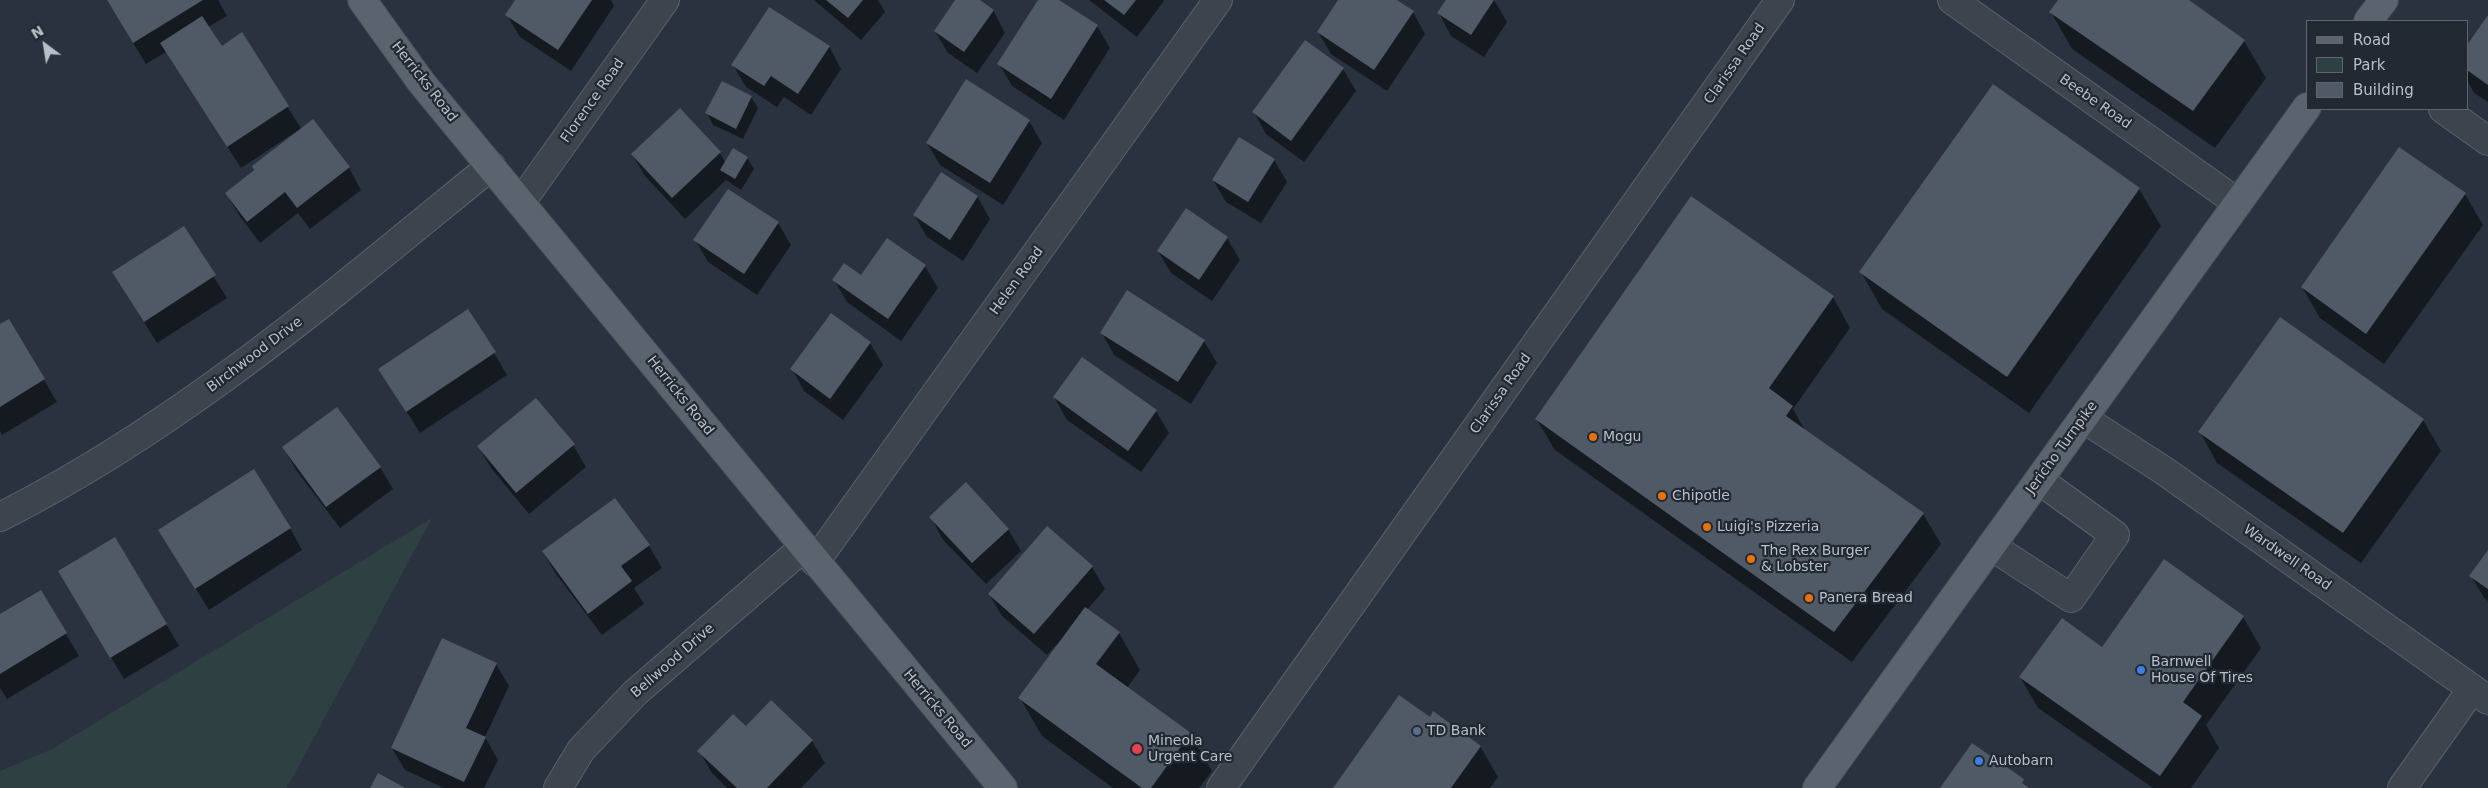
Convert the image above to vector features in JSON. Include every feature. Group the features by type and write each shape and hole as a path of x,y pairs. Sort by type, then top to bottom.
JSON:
{"main road":[{"name":"Herricks Road","path":"362,0 421,82 1003,788"},
{"path":"2369,20 2384,0"},
{"name":"Jericho Turnpike","path":"1817,788 2306,108"}],"street":[{"name":"Florence Road","path":"521,202 665,0"},
{"name":"Helen Road","path":"809,554 1218,0"},
{"name":"Clarissa Road","path":"1221,788 1780,0"},
{"name":"Beebe Road","path":"1952,0 2238,204"},
{"path":"2444,110 2488,141"},
{"name":"Birchwood Drive","path":"0,517 48,493 183,408 301,321 491,166"},
{"name":"Wardwell Road","path":"2084,419 2163,470 2480,695"},
{"path":"1991,546 2071,598 2115,535 2039,480"},
{"name":"Bellwood Drive","path":"558,788 581,750 635,693 809,554"},
{"path":"2402,788 2480,695"}],"green space":[{"path":"432,518 287,788 0,788 0,771 52,749"}],"building":[{"path":"107,0 203,0 133,43"},
{"path":"515,0 592,0 558,50 505,15"},
{"path":"826,0 863,0 848,18"},
{"path":"955,0 980,0 994,10 964,52 934,31"},
{"path":"1038,0 1059,0 1098,25 1051,99 997,64"},
{"path":"1104,0 1136,0 1124,15"},
{"path":"1338,0 1397,0 1414,11 1374,70 1317,32"},
{"path":"1446,0 1494,0 1471,35 1437,13"},
{"path":"2058,0 2189,0 2245,40 2193,111 2049,12"},
{"path":"769,7 830,46 798,94 771,76 764,86 731,65"},
{"path":"2488,15 2488,85 2468,71 2468,44"},
{"path":"202,16 222,46 242,32 289,106 227,147 160,43"},
{"path":"1305,40 1344,68 1291,141 1252,112"},
{"path":"966,79 1030,120 990,183 926,143"},
{"path":"722,81 752,96 736,129 705,113"},
{"path":"1993,84 2140,188 2007,377 1859,272"},
{"path":"680,108 721,152 672,198 631,154"},
{"path":"313,119 350,167 297,208 285,192 247,222 225,193 254,170 252,166"},
{"path":"1239,137 1275,159 1248,202 1212,180"},
{"path":"2399,147 2466,193 2366,334 2301,287"},
{"path":"733,148 748,157 735,179 720,170"},
{"path":"941,172 978,196 950,240 913,215"},
{"path":"728,189 779,222 744,274 693,240"},
{"path":"1691,196 1834,296 1769,388 1793,406 1786,416 1924,513 1834,632 1535,419"},
{"path":"1186,208 1228,237 1199,280 1157,251"},
{"path":"184,226 216,275 144,322 112,272"},
{"path":"887,238 926,265 888,319 832,280 844,263 861,275"},
{"path":"1127,290 1205,340 1178,382 1100,333"},
{"path":"468,309 496,352 406,412 378,369"},
{"path":"831,313 871,342 830,399 790,369"},
{"path":"2280,317 2424,419 2343,533 2198,432"},
{"path":"9,319 45,379 0,407 0,324"},
{"path":"1082,357 1157,410 1128,451 1053,397"},
{"path":"536,398 575,444 516,493 477,446"},
{"path":"337,407 381,467 326,507 282,447"},
{"path":"254,469 291,528 195,589 158,530"},
{"path":"966,482 1009,529 972,563 929,517"},
{"path":"615,498 650,545 621,566 632,581 588,614 542,551"},
{"path":"1047,526 1093,566 1034,634 988,594"},
{"path":"115,537 167,624 110,658 58,571"},
{"path":"2488,550 2488,589 2469,576"},
{"path":"2164,559 2244,616 2183,702 2202,716 2160,776 2019,677 2062,618 2102,647"},
{"path":"41,590 67,633 0,674 0,614"},
{"path":"1085,607 1120,632 1096,664 1191,733 1151,788 1142,788 1018,698"},
{"path":"442,638 497,663 466,728 486,737 464,782 391,748"},
{"name":"TD Bank","path":"1399,695 1430,717 1433,711 1481,746 1451,788 1333,788"},
{"path":"771,700 813,740 767,788 737,788 697,751 733,714 746,726"},
{"name":"Autobarn","path":"1972,743 2024,779 2022,783 2029,788 1940,788"},
{"path":"378,773 405,788 370,788"}],"place":[{"name":"Mogu","path":"1593,437"},
{"name":"Chipotle","path":"1662,496"},
{"name":"Luigi's Pizzeria","path":"1707,527"},
{"name":"The Rex Burger & Lobster","path":"1751,559"},
{"name":"Panera Bread","path":"1809,598"},
{"name":"Barnwell House Of Tires","path":"2141,670"},
{"name":"TD Bank","path":"1417,731"},
{"name":"Mineola Urgent Care","path":"1137,749"},
{"name":"Autobarn","path":"1979,761"}]}
